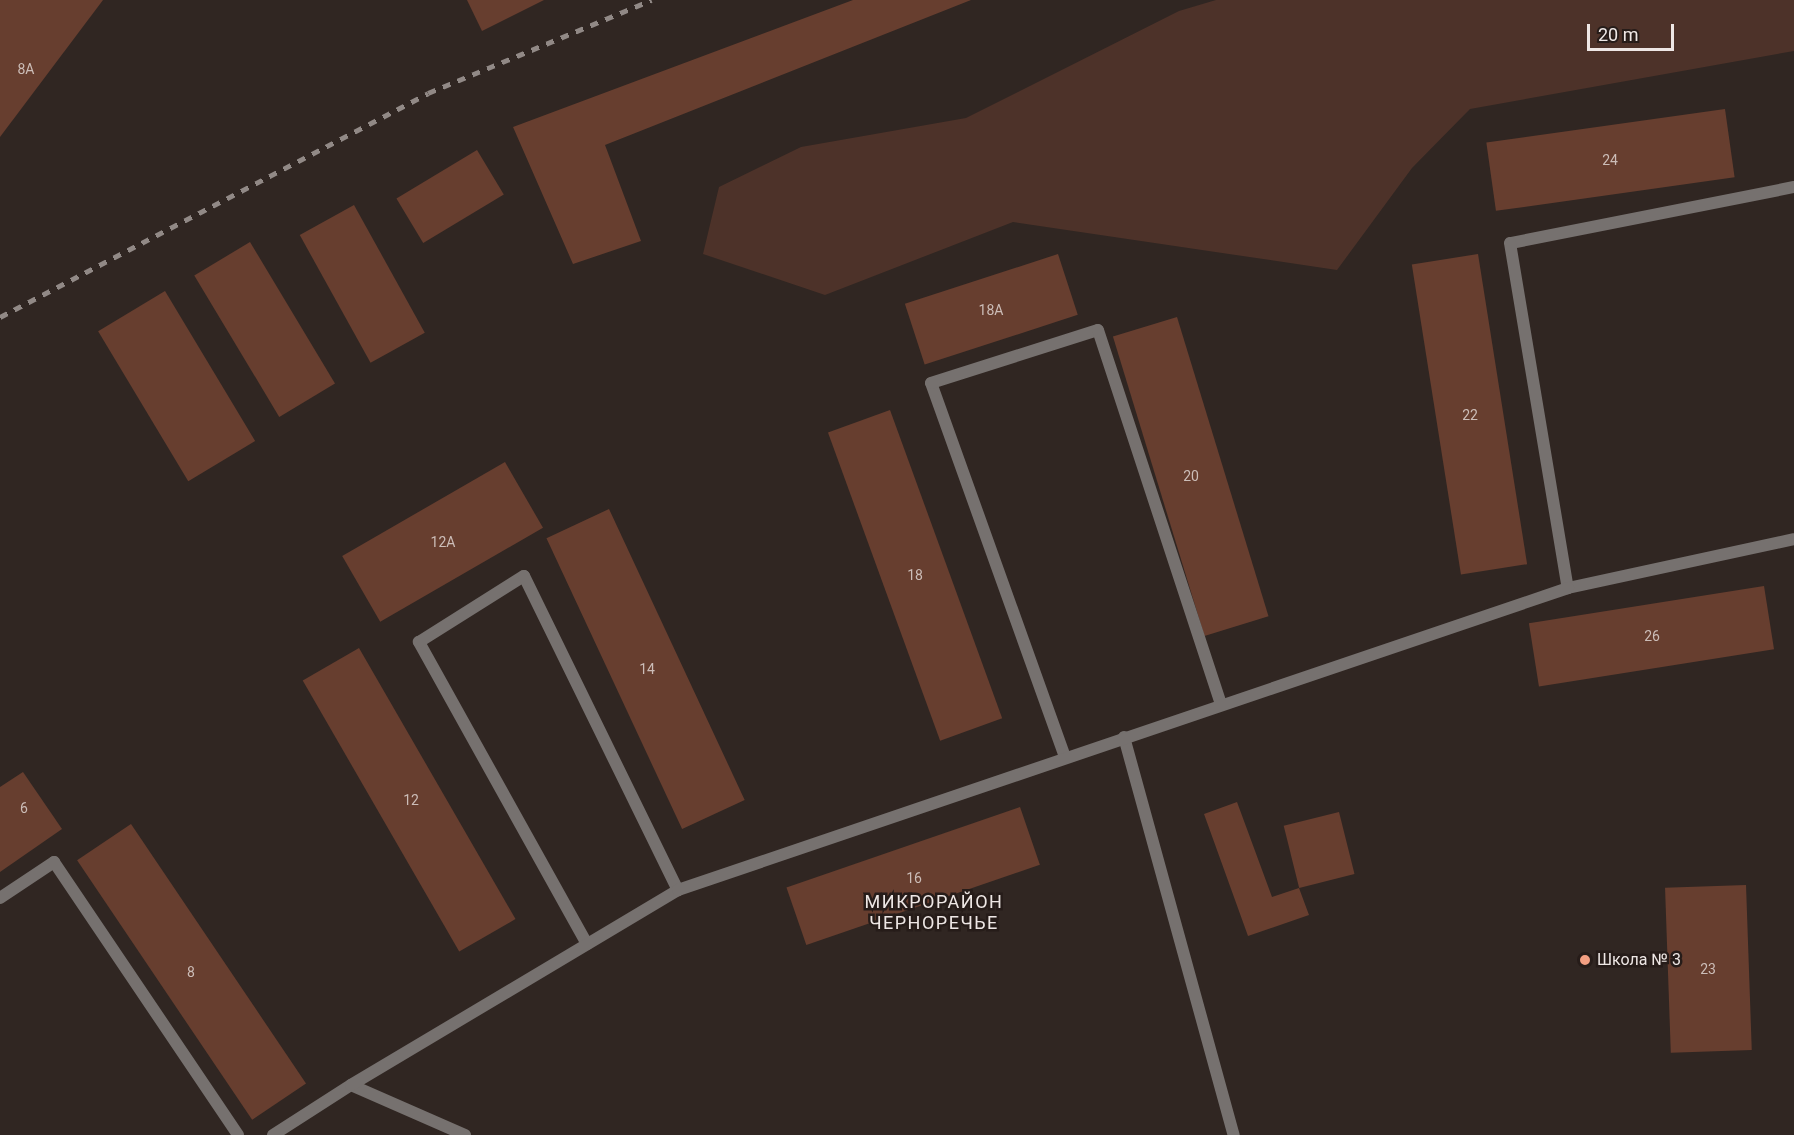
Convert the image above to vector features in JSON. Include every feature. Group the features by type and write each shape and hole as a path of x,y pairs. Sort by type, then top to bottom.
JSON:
{"street":[{"path":"1568,588 1510,243 1794,187"},
{"path":"1065,757 932,383 1098,330 1221,704"},
{"path":"273,1135 351,1085 678,890 1568,588 1794,539"},
{"path":"587,944 419,642 524,576 678,890"},
{"path":"1124,737 1234,1135"},
{"path":"0,898 54,862 238,1135"},
{"path":"351,1085 465,1135"}],"shaded area":[{"path":"1216,0 1794,0 1794,51 1470,109 1412,168 1337,270 1013,222 825,295 703,254 719,187 801,147 966,118 1179,11"}],"building":[{"path":"0,0 103,0 0,137"},
{"path":"467,0 544,0 482,31"},
{"path":"853,0 971,0 605,145 641,241 573,264 513,127"},
{"path":"1725,109 1735,177 1496,211 1486,143"},
{"path":"477,150 504,195 423,243 396,198"},
{"path":"354,205 425,333 371,363 300,235"},
{"path":"250,242 335,383 279,417 194,275"},
{"path":"1058,254 1078,315 925,365 905,304"},
{"path":"1478,254 1527,564 1461,575 1412,264"},
{"path":"165,291 255,441 188,481 98,331"},
{"path":"1177,317 1269,616 1204,636 1113,337"},
{"path":"890,410 1002,718 940,741 828,433"},
{"path":"505,462 543,528 380,622 342,556"},
{"path":"609,509 745,800 682,829 546,538"},
{"path":"1764,586 1774,649 1539,686 1529,623"},
{"path":"359,648 516,919 459,952 303,680"},
{"path":"23,772 62,829 0,872 0,787"},
{"path":"1237,802 1272,897 1299,888 1309,915 1248,936 1204,814"},
{"path":"1020,807 1040,865 806,945 786,887"},
{"path":"1339,812 1354,874 1299,888 1284,826"},
{"path":"131,824 306,1083 252,1120 77,860"},
{"path":"1746,885 1752,1050 1671,1053 1665,888"}],"railway":[{"path":"0,317 428,93 651,0"}],"place":[{"name":"Школа № 3","path":"1585,960"}],"district":[{"name":"МИКРОРАЙОН ЧЕРНОРЕЧЬЕ","path":"934,913"}]}
